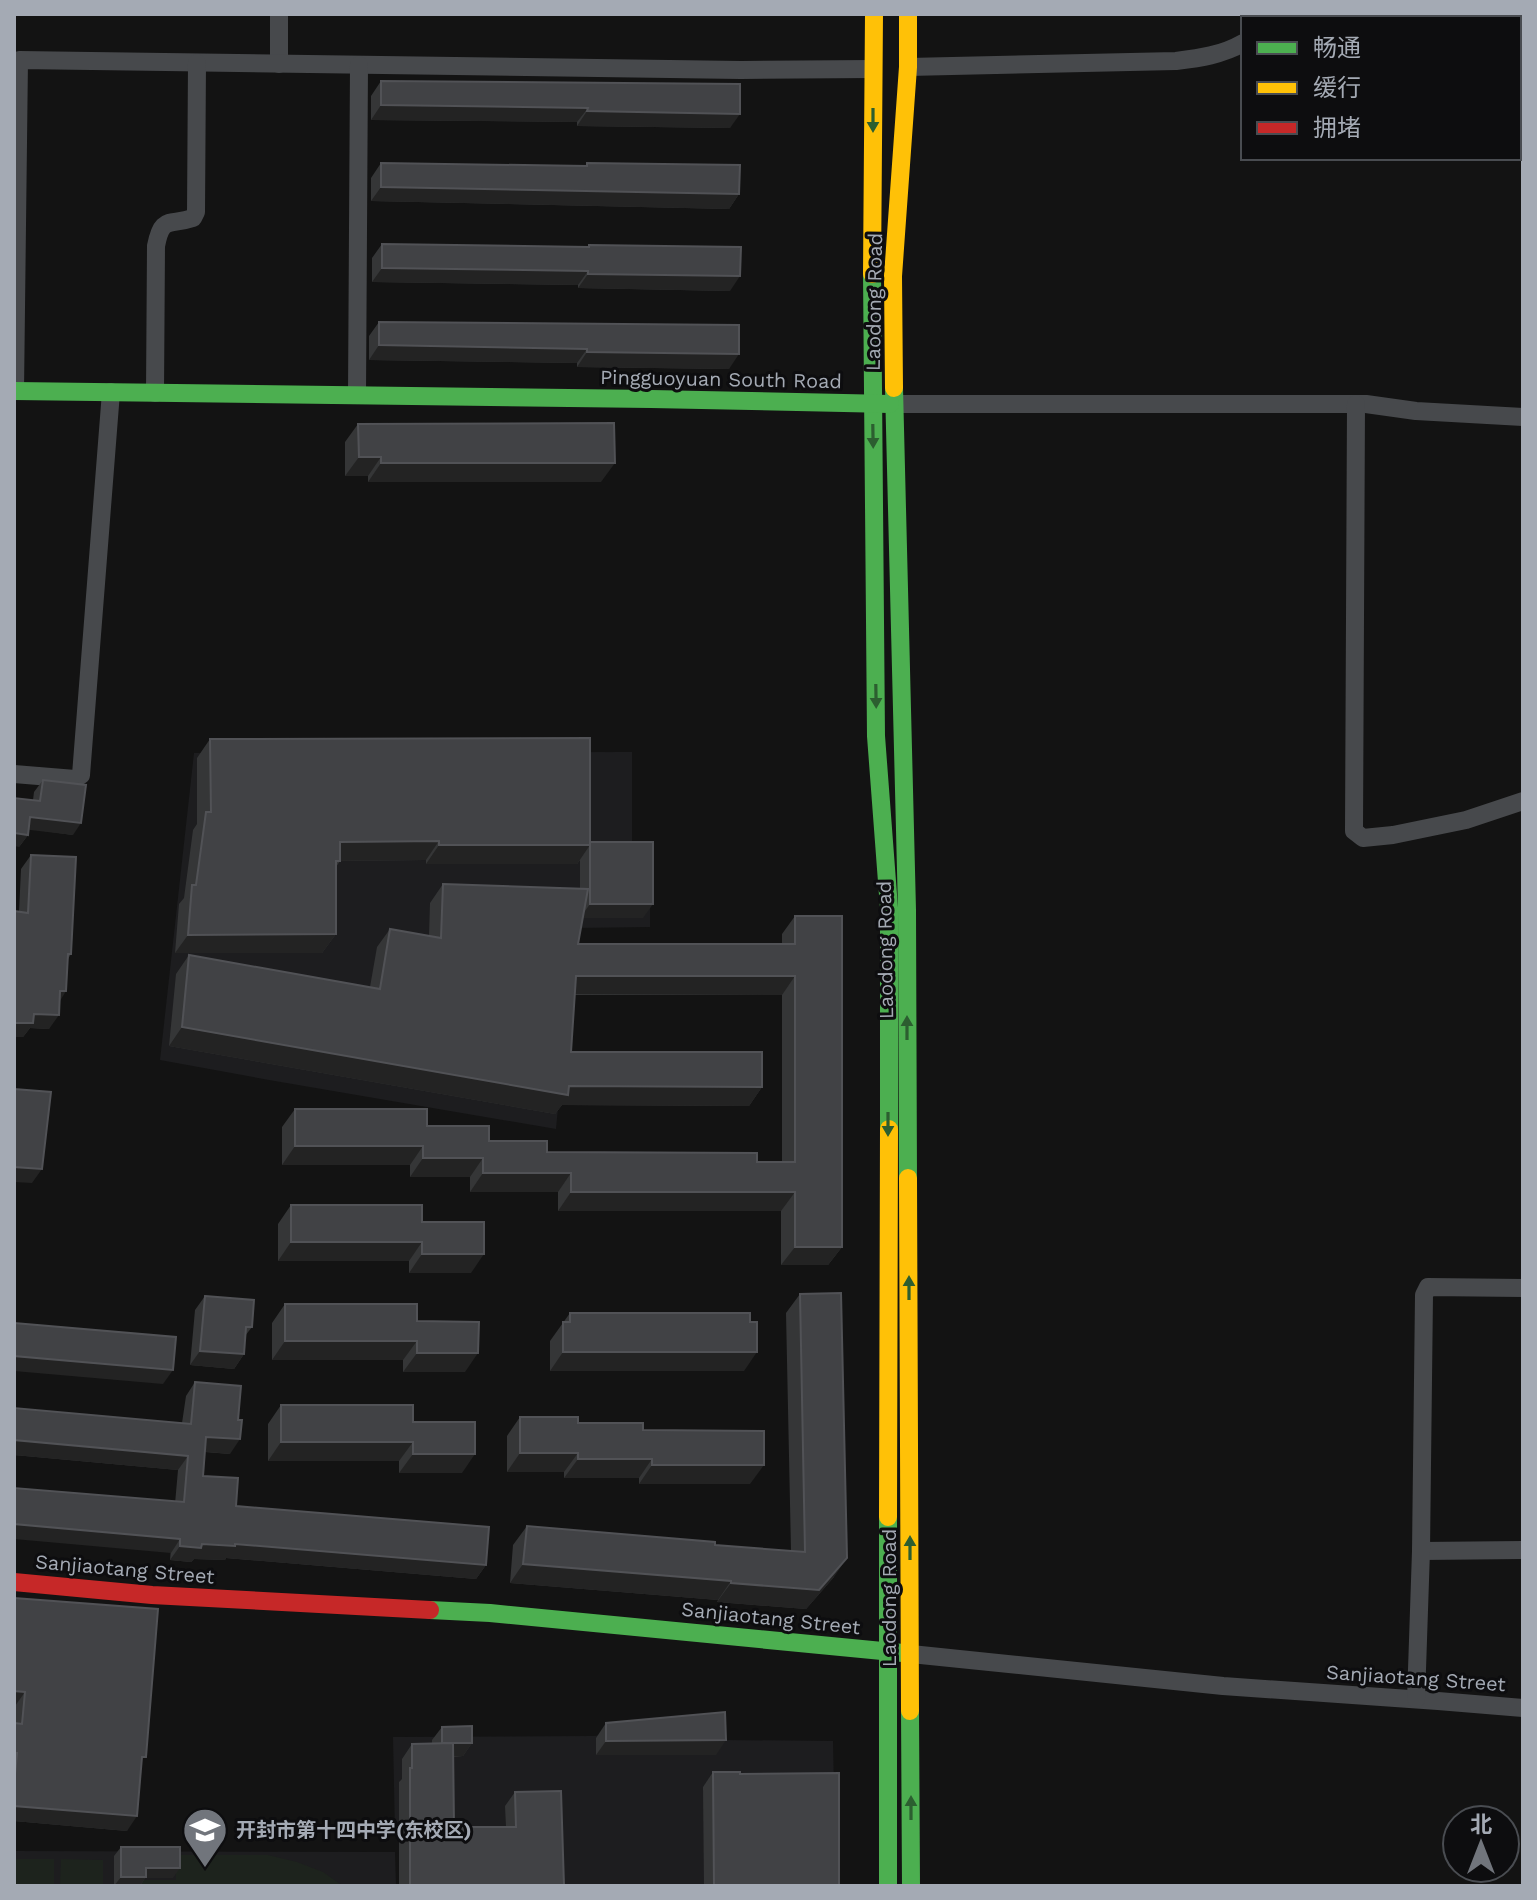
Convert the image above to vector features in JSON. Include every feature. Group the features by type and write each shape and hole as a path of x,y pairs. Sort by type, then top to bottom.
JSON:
{"street":[{"path":"279,14 279,64"},
{"name":"Laodong Road","path":"874,14 876,736 889,908 888,1886"},
{"name":"Laodong Road","path":"908,14 908,67 893,276 907,910 911,1886"},
{"path":"908,67 1176,61 1204,57 1241,44"},
{"path":"14,391 19,60 725,70 873,69"},
{"path":"155,393 156,246 159,230 167,222 193,218 196,212 197,63"},
{"path":"357,395 359,65"},
{"name":"Pingguoyuan South Road","path":"14,391 873,404 1356,404 1523,417"},
{"path":"14,774 75,779 81,775 111,392"},
{"path":"1356,404 1354,831 1363,838 1393,835 1466,820 1523,801"},
{"path":"1416,1699 1424,1295 1428,1287 1523,1288"},
{"path":"1421,1551 1523,1550"},
{"name":"Sanjiaotang Street","path":"14,1582 152,1595 490,1613 1223,1686 1523,1708"}],"shaded area":[{"path":"632,752 632,850 650,851 650,927 575,928 556,1129 160,1060 194,753"},
{"path":"719,1724 720,1740 833,1741 836,1886 511,1886 510,1837 395,1835 393,1737 593,1736"},
{"name":"开封市第十四中学(东校区)","path":"14,1851 395,1852 396,1886 14,1886"},
{"path":"176,1855 268,1855 323,1872 343,1886 140,1886 140,1880 176,1880"},
{"path":"14,1859 54,1859 54,1886 14,1886"},
{"path":"61,1859 103,1860 103,1886 60,1886"}],"building":[{"path":"381,81 740,84 740,114 381,105"},
{"path":"381,163 740,165 739,194 381,187"},
{"path":"382,244 741,247 740,276 382,268"},
{"path":"379,322 739,325 739,354 379,345"},
{"path":"614,423 615,463 381,463 381,457 359,457 358,424"},
{"path":"590,738 590,845 340,842 340,861 336,861 336,934 188,935 192,885 196,885 206,812 211,812 210,739"},
{"path":"43,780 86,785 81,823 30,817 28,835 14,833 14,798 40,801"},
{"path":"590,842 653,842 653,904 590,904"},
{"path":"31,855 76,857 71,954 68,954 66,991 60,991 59,1015 34,1014 33,1023 14,1023 14,911 28,913"},
{"path":"443,884 588,889 578,944 795,944 795,916 842,916 842,1247 795,1247 795,1192 571,1192 571,1173 483,1173 483,1158 423,1158 423,1146 295,1146 295,1109 427,1109 427,1126 489,1126 489,1141 547,1141 547,1152 757,1153 757,1162 795,1162 795,976 576,976 571,1052 762,1052 762,1087 569,1086 568,1095 182,1027 189,955 380,989 390,929 441,938"},
{"path":"14,1089 51,1092 42,1169 14,1167"},
{"path":"291,1205 422,1205 422,1222 484,1222 484,1254 422,1254 422,1242 291,1242"},
{"path":"841,1293 847,1558 819,1590 523,1564 527,1526 805,1552 800,1294"},
{"path":"205,1296 254,1300 252,1327 246,1327 244,1354 200,1351"},
{"path":"285,1304 417,1304 417,1321 479,1322 478,1353 417,1353 417,1341 285,1341"},
{"path":"570,1313 750,1313 750,1322 757,1322 757,1352 563,1352 563,1322 570,1322"},
{"path":"14,1323 176,1337 173,1370 14,1356"},
{"path":"195,1382 241,1386 240,1439 206,1437 203,1476 238,1478 236,1506 489,1527 486,1565 235,1544 202,1544 201,1548 180,1546 180,1539 14,1524 14,1488 184,1502 188,1456 14,1440 14,1408 191,1424"},
{"path":"281,1405 413,1405 413,1422 475,1422 475,1454 413,1454 413,1442 281,1442"},
{"path":"520,1417 578,1417 578,1423 643,1423 643,1430 764,1431 764,1465 652,1465 652,1459 578,1459 578,1453 520,1453"},
{"path":"14,1598 158,1609 146,1757 142,1757 137,1816 14,1806 17,1753 14,1753 14,1723 22,1724 25,1692 14,1691"},
{"path":"725,1712 726,1740 606,1741 606,1723"},
{"path":"472,1726 472,1743 442,1743 442,1727"},
{"path":"453,1743 454,1827 516,1827 515,1792 561,1791 564,1886 410,1886 412,1744"},
{"path":"713,1772 839,1773 839,1886 714,1886"},
{"path":"121,1847 180,1847 180,1868 146,1868 146,1877 121,1877"}],"traffic: fast":[{"path":"872,274 876,736 889,908 889,1129"},
{"path":"894,388 907,910 908,1178"},
{"path":"14,391 890,404"},
{"path":"888,1517 888,1886"},
{"path":"430,1610 490,1613 903,1653"},
{"path":"910,1711 911,1886"}],"traffic: slow":[{"path":"872,274 874,14"},
{"path":"894,388 893,276 908,67 908,14"},
{"path":"888,1517 889,1129"},
{"path":"908,1178 910,1711"}],"traffic: jam":[{"path":"14,1582 152,1595 430,1610"}],"place":[{"name":"开封市第十四中学(东校区)","path":"205,1869"}]}
